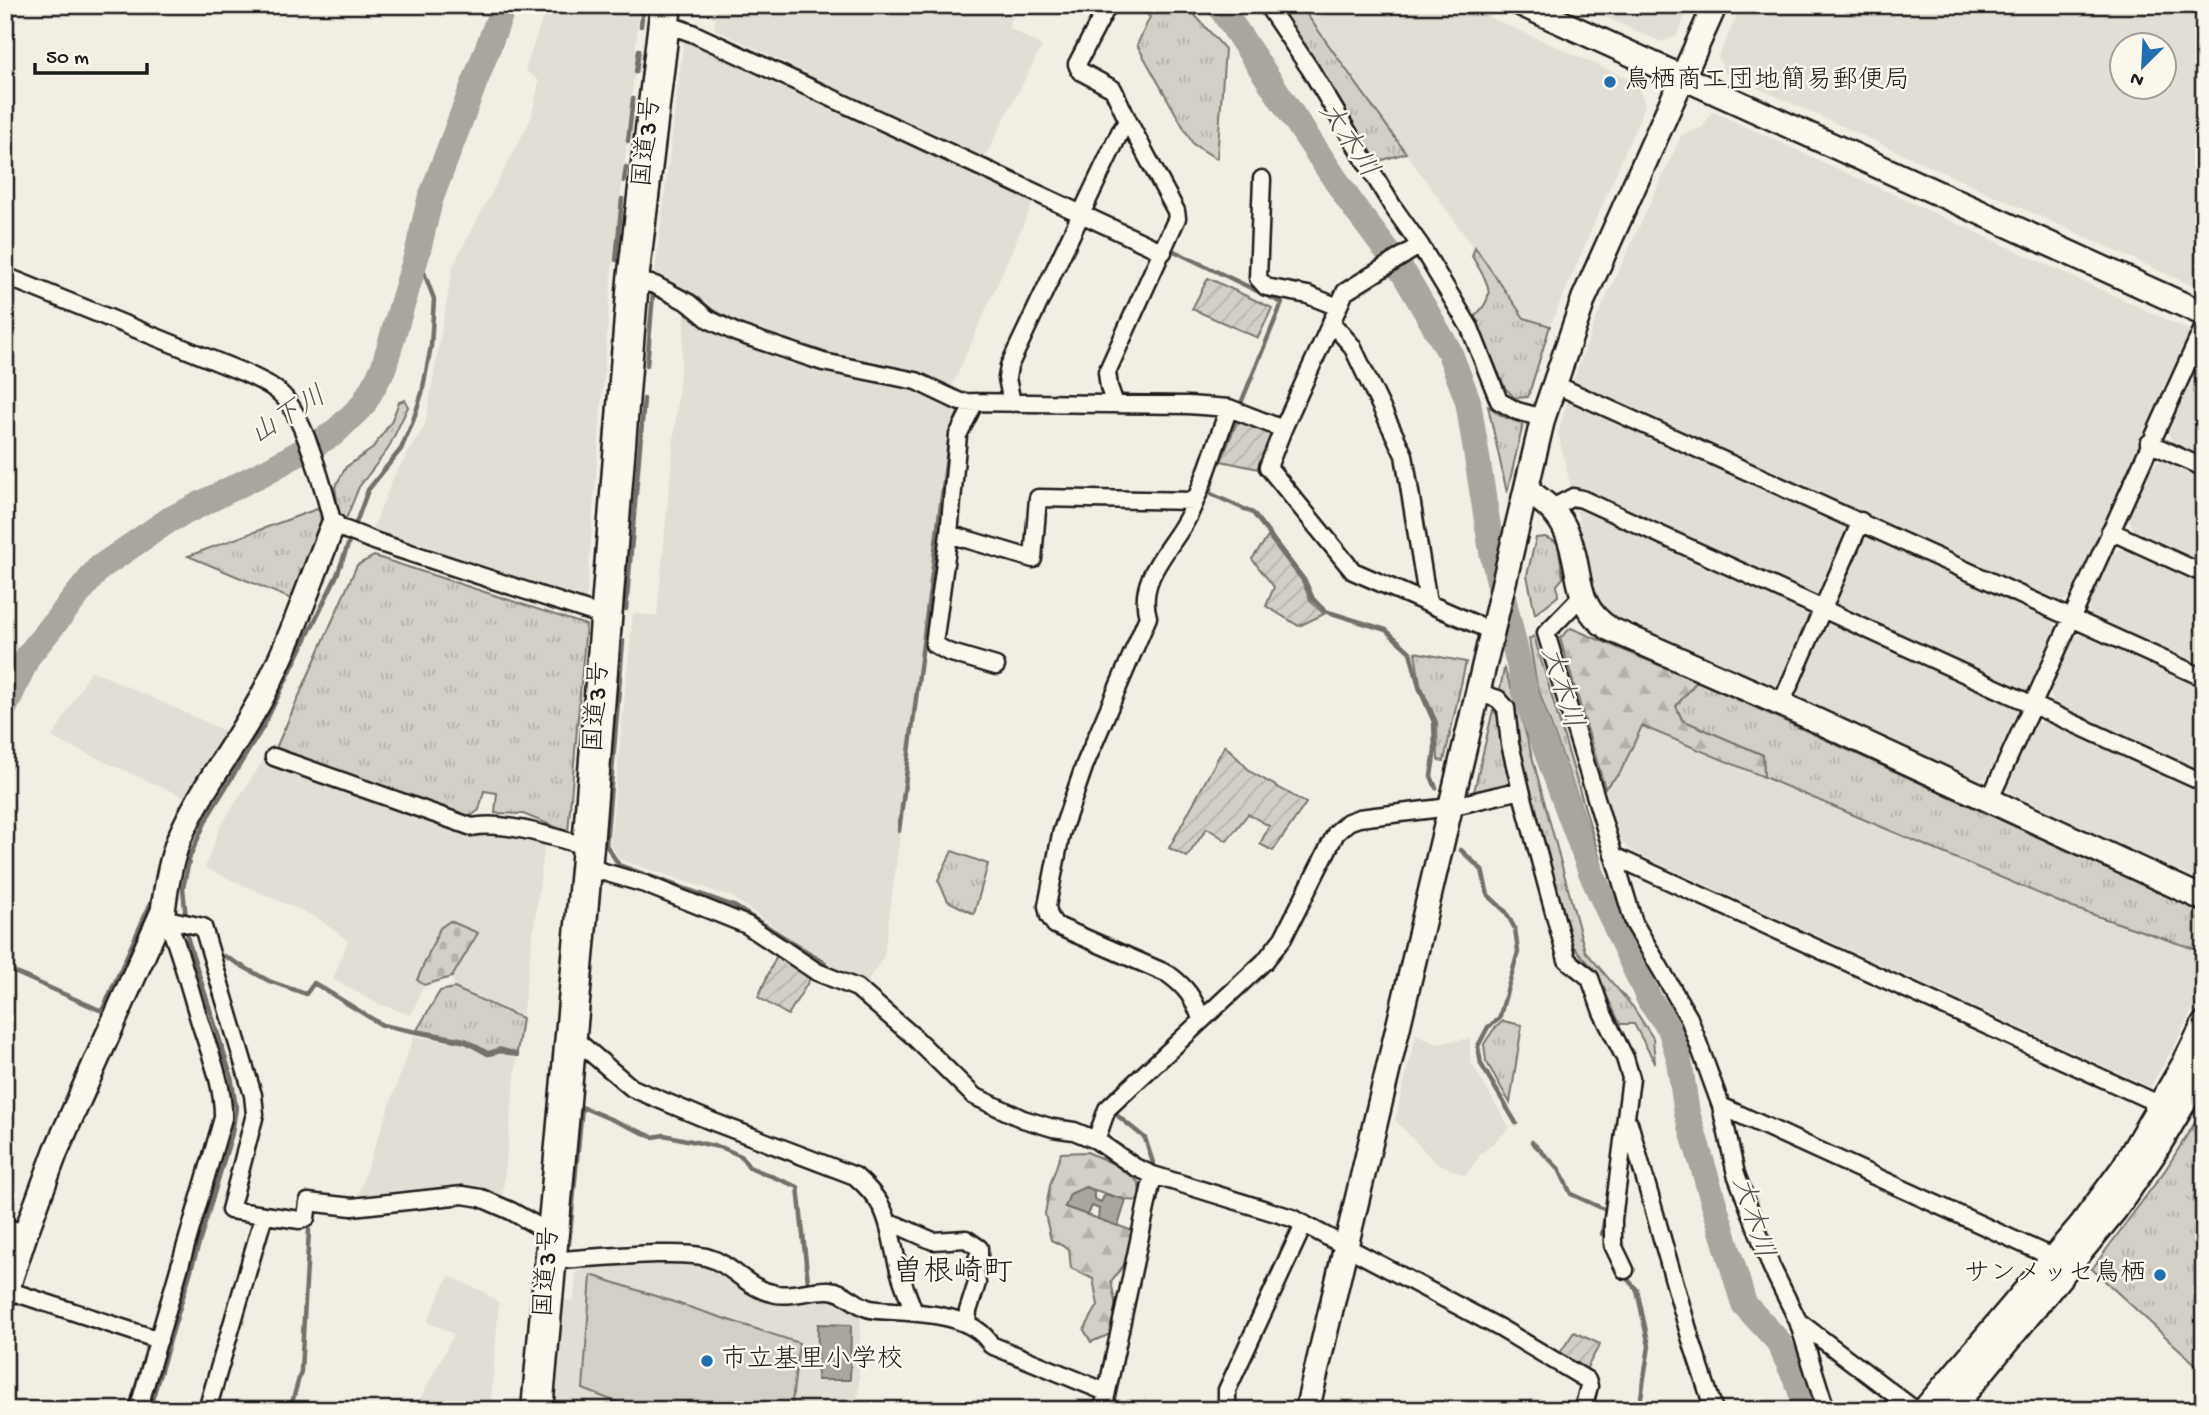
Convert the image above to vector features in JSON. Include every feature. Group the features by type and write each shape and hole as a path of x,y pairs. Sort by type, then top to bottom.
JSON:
{"highway":[{"name":"国道3号","path":"537,1410 587,857 634,280 664,18"}],"street":[{"path":"1108,5 1077,64 1080,71 1113,89 1176,211 1176,225 1107,372 1115,404"},
{"path":"1267,5 1310,69 1416,247 1470,328 1499,401 1517,411 1543,418"},
{"path":"1522,5 2204,314"},
{"path":"1307,1410 1543,418 1584,298 1715,5"},
{"path":"664,18 678,28 1163,251"},
{"path":"1012,403 1007,378 1009,366 1120,131 1128,121"},
{"path":"1262,178 1258,278 1266,287 1308,295 1334,315 1352,346 1404,455 1428,603"},
{"path":"1416,247 1345,292 1268,467 1353,571 1494,632"},
{"path":"5,276 264,382 283,396 298,419 325,493 333,525 306,597 263,694 198,801 179,840 168,874 165,915 56,1151 15,1231 6,1293 159,1340"},
{"path":"634,280 655,285 689,303 708,319 737,333 823,362 916,381 960,402 1229,408 1283,429"},
{"path":"1989,801 2204,326"},
{"path":"1554,384 2204,678"},
{"path":"975,402 958,435 949,534 934,644 948,652 996,666"},
{"path":"1201,1019 1194,998 1182,984 1168,974 1055,925 1047,906 1061,834 1085,764 1147,617 1145,597 1158,562 1195,501 1229,408"},
{"path":"2150,443 2204,468"},
{"path":"1527,490 1552,508 1568,534 1583,595 1594,619 1610,629 1782,704 2204,899"},
{"path":"1552,508 1573,497 1582,499 2204,783"},
{"path":"949,534 1033,559 1038,498 1195,501"},
{"path":"1782,704 1861,521"},
{"path":"333,525 606,617"},
{"path":"2110,531 2204,574"},
{"path":"1583,595 1546,633 1634,923 1689,1018 1721,1106 1736,1174 1771,1266 1798,1321 1826,1410"},
{"path":"1479,693 1498,699 1506,708 1510,744 1521,790 1567,960 1590,978 1631,1078 1613,1219 1614,1245 1625,1270"},
{"path":"274,757 472,827 483,824 538,833 645,884 747,925 817,972 857,988 913,1036 974,1096 1023,1119 1074,1131 1096,1140 1135,1167 1153,1175 1304,1224 1500,1328 1587,1380 1589,1386 1583,1410"},
{"path":"1096,1140 1107,1109 1265,961 1283,938 1336,833 1348,822 1359,818 1450,807 1521,790"},
{"path":"1614,856 2161,1105"},
{"path":"165,915 203,927 253,1095 255,1114 230,1210 300,1220 306,1218 308,1202 352,1208 463,1195 481,1198 511,1211 551,1248 615,1255 683,1254 706,1257 727,1266 748,1284 763,1292 781,1295 829,1290 844,1293 867,1308 914,1312 967,1323 986,1337 991,1345 1106,1392"},
{"path":"138,1410 223,1118 223,1103 190,988 165,915"},
{"path":"1955,1402 2052,1257 2081,1226 2123,1168 2161,1105 2204,1024"},
{"path":"570,1035 632,1088 855,1176 873,1192 884,1210 899,1270 914,1312"},
{"path":"1924,1410 1955,1402 2115,1210 2153,1155 2204,1069"},
{"path":"1721,1106 2052,1257"},
{"path":"1627,1117 1691,1340 1714,1410"},
{"path":"1103,1410 1153,1175"},
{"path":"207,1410 264,1215"},
{"path":"1227,1410 1227,1390 1304,1224"},
{"path":"890,1227 897,1225 933,1241 966,1239 979,1248 974,1266 976,1283 967,1323"},
{"path":"1798,1321 1915,1410"}],"shaded area":[{"path":"547,5 639,5 632,99 612,271 586,603 372,531 394,476 425,425 453,265 531,119 539,81 525,70"},
{"path":"717,5 1019,5 1008,27 1042,46 982,162 827,90 828,83 714,29"},
{"path":"1300,5 1462,5 1638,83 1645,106 1550,326 1524,318"},
{"path":"1578,5 1690,5 1677,36 1661,42"},
{"path":"1742,5 2204,5 2204,291 1725,73 1718,57"},
{"path":"684,38 705,44 1035,198 951,389 963,407 953,434 884,956 869,979 868,989 732,897 621,860 610,844 633,613 657,616 686,309 655,272"},
{"path":"1712,111 2191,331 2070,598 2057,603 1572,384 1595,322 1682,134 1703,127"},
{"path":"2204,348 2204,456 2172,442 2167,429"},
{"path":"1573,399 2050,614 2056,628 1987,777 1979,780 1610,613 1599,602 1558,434 1567,402"},
{"path":"2166,460 2204,477 2204,562 2133,529 2128,516 2152,463"},
{"path":"2125,548 2204,584 2204,670 2093,620 2087,606 2111,553"},
{"path":"2087,631 2204,684 2204,772 2053,703 2049,690 2073,637"},
{"path":"91,670 232,734 196,790 184,797 52,738"},
{"path":"2046,721 2204,792 2204,882 2009,794 2005,785 2033,725"},
{"path":"1642,726 2072,908 2204,952 2204,985 2176,1043 2150,1087 1631,851 1616,836 1605,788 1620,773"},
{"path":"264,759 471,832 529,838 545,843 522,1018 454,988 452,977 478,933 418,979 424,985 411,1015 376,1003 333,979 348,941 319,919 205,868 220,827"},
{"path":"1416,1034 1437,1044 1470,1038 1470,1061 1510,1128 1481,1154 1465,1176 1435,1162 1395,1120"},
{"path":"414,1036 466,1044 488,1056 502,1053 517,1059 502,1200 356,1200"},
{"path":"1085,1187 1094,1190 1094,1199 1101,1202 1105,1194 1126,1200 1118,1226 1098,1219 1099,1209 1092,1206 1088,1215 1065,1207 1070,1194"},
{"name":"市立基里小学校","path":"596,1264 703,1264 745,1291 776,1303 840,1298 861,1312 858,1410 551,1410 560,1300 574,1301 576,1273"},
{"path":"449,1276 484,1292 499,1303 490,1410 415,1410 454,1334 427,1322"},
{"path":"818,1324 851,1325 850,1380 817,1380"}],"green space":[{"path":"1136,5 1186,5 1225,49 1217,159 1193,144 1137,45 1150,17"},
{"path":"1275,5 1300,5 1406,153 1376,162"},
{"path":"1475,247 1524,318 1550,326 1528,397 1515,398 1505,388 1474,317 1487,301 1488,294 1486,280 1472,256"},
{"path":"1208,278 1272,308 1258,338 1192,309"},
{"path":"405,400 408,407 388,449 359,487 346,519 339,514 335,487 346,467 372,449 391,422 399,402"},
{"path":"1488,406 1502,416 1523,424 1507,493"},
{"path":"1238,419 1270,431 1272,439 1259,469 1221,461"},
{"path":"317,509 321,513 322,527 296,601 188,556"},
{"path":"1268,537 1302,581 1311,602 1324,614 1299,626 1266,606 1274,587 1252,559"},
{"path":"1545,537 1558,543 1563,578 1557,585 1558,596 1535,614 1527,575 1536,538"},
{"path":"374,556 586,625 568,832 523,814 495,813 497,793 484,791 479,810 467,819 276,748 357,565"},
{"path":"1571,628 1697,681 1676,706 1682,720 1763,755 1764,777 1642,726 1620,773 1605,788 1560,638"},
{"path":"1534,636 1602,866 1537,686 1529,639"},
{"path":"1415,652 1466,662 1444,761 1438,760 1437,722 1420,684"},
{"path":"1504,669 1518,705 1585,951 1633,1007 1653,1038 1655,1063 1634,1024 1620,1024 1594,969 1568,941 1517,746 1511,703 1500,689"},
{"path":"1697,681 2204,913 2204,952 2073,908 1764,777 1763,755 1682,720 1676,706"},
{"path":"1493,710 1500,718 1515,785 1473,796"},
{"path":"1225,745 1251,772 1306,803 1273,851 1260,844 1269,826 1248,814 1227,841 1207,828 1187,857 1169,848"},
{"path":"952,851 988,864 974,914 948,901 938,880"},
{"path":"450,921 478,933 452,977 424,985 417,980 440,928"},
{"path":"779,950 813,974 788,1015 758,997"},
{"path":"454,988 522,1018 517,1053 500,1048 488,1052 466,1039 417,1030 440,991"},
{"path":"1503,1021 1522,1025 1510,1103 1486,1061 1484,1044"},
{"path":"2204,1108 2204,1372 2092,1269 2166,1169"},
{"path":"1087,1152 1123,1168 1139,1183 1140,1201 1126,1200 1085,1187 1065,1207 1133,1231 1129,1259 1111,1281 1117,1312 1113,1333 1091,1342 1084,1330 1098,1305 1093,1279 1071,1268 1069,1249 1051,1240 1045,1214 1050,1185 1061,1153"},
{"path":"591,1275 799,1343 791,1410 637,1410 583,1389"},
{"path":"1574,1332 1600,1344 1584,1373 1558,1356"}],"waterway":[{"name":"山下川","path":"5,707 28,656 99,568 169,520 267,471 333,434 363,405 383,369 430,200 504,5"},
{"path":"641,26 643,5"},
{"name":"大木川","path":"1219,5 1351,203 1405,275 1449,351 1468,401 1492,552 1527,698 1593,877 1650,1001 1670,1028 1678,1054 1687,1113 1744,1304 1778,1341 1798,1383 1807,1410"},
{"path":"685,21 825,85"},
{"path":"636,72 639,50"},
{"path":"628,141 633,99"},
{"path":"986,160 1037,185"},
{"path":"624,181 626,167"},
{"path":"616,260 622,199"},
{"path":"1174,251 1282,303 1241,403"},
{"path":"149,1410 232,1133 236,1108 231,1076 188,940 183,888 190,856 208,816 263,727 337,575 368,490 401,449 413,421 422,393 431,346 434,299 417,254"},
{"path":"654,276 694,296 712,311 746,328 830,355 920,374 945,385"},
{"path":"647,365 653,294"},
{"path":"626,609 644,399"},
{"path":"899,831 950,434 960,411"},
{"path":"1220,460 1234,420"},
{"path":"1216,469 1209,493 1253,513 1305,581 1313,599 1325,611 1386,630 1410,652 1419,687 1434,722 1435,750 1431,776 1436,788"},
{"path":"623,641 606,845 619,865 734,906 825,963"},
{"path":"1461,850 1482,870 1488,895 1506,912 1515,929 1518,952 1499,1019 1488,1027 1478,1046 1481,1064 1516,1123"},
{"path":"5,968 102,1011 154,896"},
{"path":"224,956 269,981 306,994 314,983 382,1025 466,1042 488,1054 501,1051 517,1055"},
{"path":"569,1244 582,1107 653,1137 664,1135 723,1148 741,1156 749,1167 798,1187 808,1282"},
{"path":"1113,1112 1145,1138 1155,1169"},
{"path":"1532,1142 1559,1169 1571,1194 1606,1210 1602,1234"},
{"path":"1245,1332 1292,1228"},
{"path":"290,1410 301,1371 309,1230"},
{"path":"1623,1274 1637,1290 1649,1346 1639,1410"}],"place":[{"name":"鳥栖商工団地簡易郵便局","path":"1610,82"},
{"name":"サンメッセ鳥栖","path":"2160,1275"},
{"name":"市立基里小学校","path":"707,1361"}],"district":[{"name":"曽根崎町","path":"953,1274"}]}
